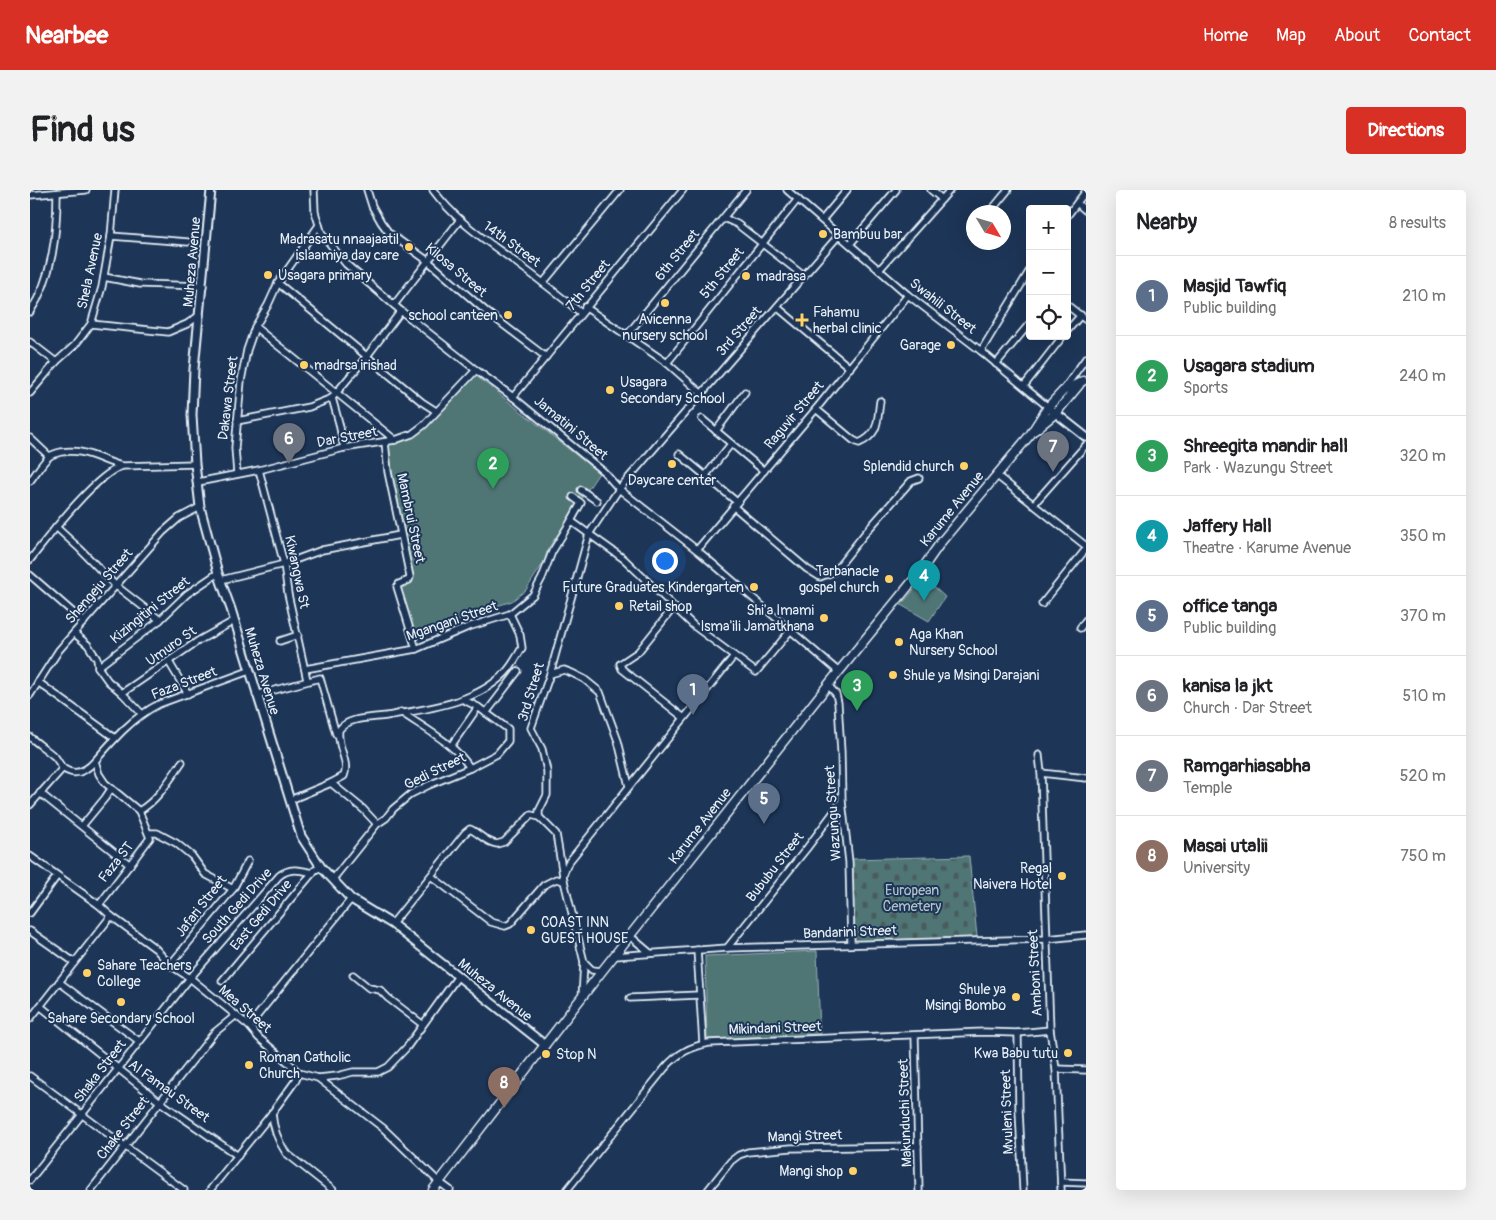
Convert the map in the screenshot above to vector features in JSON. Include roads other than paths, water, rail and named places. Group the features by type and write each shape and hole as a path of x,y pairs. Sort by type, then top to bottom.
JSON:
{"main road":[{"name":"Karume Avenue","path":"433,1190 602,971 828,685 920,572 941,542 1030,435 1048,407 1064,390 1084,379"},
{"name":"Karume Avenue","path":"1030,435 1056,412 1084,379"}],"street":[{"path":"30,195 86,190"},
{"name":"Shela Avenue","path":"30,393 56,362 75,345 91,324 104,277 111,236 115,190"},
{"name":"Muheza Avenue","path":"211,190 194,369 192,416 200,506 219,576 301,836 320,867 351,899 392,924 544,1045"},
{"name":"Jamatini Street","path":"314,190 319,225 329,244 346,264 401,311 513,397 604,472 619,488 697,550 839,672"},
{"name":"Kilosa Street","path":"367,190 376,214 389,233 428,261 488,314 546,357"},
{"name":"14th Street","path":"433,190 459,221 581,313"},
{"path":"543,283 618,190"},
{"name":"7th Street","path":"513,397 683,190"},
{"name":"6th Street","path":"627,335 746,190"},
{"name":"Swahili Street","path":"788,190 908,296 981,351 1086,437"},
{"path":"822,220 847,190"},
{"path":"850,244 896,190"},
{"path":"931,190 942,199"},
{"path":"879,270 950,190"},
{"path":"996,205 1008,190"},
{"path":"1071,211 1086,190"},
{"path":"30,312 36,302 51,263 57,223 57,193"},
{"name":"5th Street","path":"667,363 798,199"},
{"path":"1077,203 1086,210"},
{"path":"722,220 726,218 737,224 804,276"},
{"path":"394,305 459,221"},
{"name":"Dakawa Street","path":"237,474 235,448 237,421 241,381 247,350 255,327 278,283 319,225"},
{"name":"3rd Street","path":"619,488 839,235"},
{"path":"111,236 188,242"},
{"path":"104,277 140,284 203,286"},
{"path":"981,351 1026,277"},
{"path":"278,283 422,402 436,411"},
{"name":"Raguvir Street","path":"697,550 908,296"},
{"path":"585,307 667,363 701,393"},
{"path":"777,307 850,368"},
{"path":"1071,308 1086,320"},
{"path":"237,421 309,407 332,398 401,311"},
{"path":"91,324 168,332 187,324 200,315"},
{"path":"1071,326 1080,316"},
{"path":"255,327 394,440"},
{"path":"996,364 1026,328"},
{"path":"1024,386 1060,340"},
{"path":"30,342 56,362"},
{"path":"1064,390 1086,358"},
{"name":"Dar Street","path":"198,482 259,470 344,448 386,442 412,434 424,425 476,370"},
{"path":"716,431 745,392"},
{"path":"332,398 344,448"},
{"path":"816,409 859,443 870,437 876,429 880,401"},
{"path":"702,419 764,471"},
{"path":"30,438 49,456"},
{"name":"Mambrui Street","path":"386,442 388,472 410,578 399,584 397,588 416,649"},
{"path":"706,475 731,444"},
{"path":"1033,505 1086,445"},
{"path":"30,481 49,456 56,453 77,451 122,466 195,464"},
{"path":"680,454 706,475 807,569 822,577 835,571 912,481 919,478"},
{"path":"30,560 56,527 101,479 112,470 122,466"},
{"name":"Kiwangwa St","path":"259,470 284,564 288,594 307,680"},
{"path":"996,475 1086,548 1042,604"},
{"path":"589,534 619,488"},
{"path":"581,490 597,501"},
{"name":"Mgangani Street","path":"305,669 416,649 468,626 510,614 532,595 542,578 552,552 581,504 573,497"},
{"name":"Shengeju Street","path":"30,694 59,650 163,532 179,518 200,506"},
{"path":"571,521 624,559 694,626 756,672 790,631"},
{"path":"56,527 115,586 160,620"},
{"name":"Kizingitini Street","path":"98,667 160,620 187,594 219,576 284,564 332,548 400,534"},
{"name":"3rd Street","path":"539,817 539,811 547,795 547,771 542,749 531,728 550,674 589,534"},
{"path":"30,576 84,622"},
{"path":"674,606 638,652 620,664 622,669 684,718"},
{"path":"337,739 339,730 346,724 401,712 415,712 462,699 488,686 503,675 522,648 520,636 510,614"},
{"path":"1080,628 1086,620"},
{"name":"Umuro St","path":"122,693 198,641 234,621"},
{"path":"74,633 88,645 97,659 98,667 108,681 142,714"},
{"path":"280,641 298,635"},
{"path":"564,878 568,863 734,656"},
{"path":"169,662 188,694"},
{"path":"550,674 564,670 584,678 600,692 618,741 629,786"},
{"name":"Faza Street","path":"63,768 71,772 81,772 91,766 116,738 142,714 159,704 249,671"},
{"path":"486,713 518,671"},
{"path":"256,695 320,678 346,772 344,776 331,783 290,800"},
{"path":"38,682 116,738"},
{"name":"Wazungu Street","path":"828,685 836,694 838,703 851,944"},
{"name":"Gedi Street","path":"333,879 377,824 411,794 497,754 508,741 508,729 478,707 462,699"},
{"path":"450,746 478,707"},
{"path":"401,712 450,746 470,768"},
{"path":"30,737 57,758 63,768 30,805"},
{"name":"Amboni Street","path":"1039,755 1042,773 1050,1030 1056,1069 1061,1190"},
{"path":"95,761 99,774 111,789 138,811 148,834 157,833 176,843 192,856 205,874 233,889"},
{"path":"138,811 147,806 161,791 182,762"},
{"path":"1042,773 1086,778"},
{"path":"331,783 363,809 377,824"},
{"path":"82,826 111,789"},
{"path":"40,793 130,864"},
{"name":"Bububu Street","path":"727,948 808,848 842,801"},
{"path":"392,924 465,832 470,830 492,844 497,844 504,842 531,815 539,817 556,834 564,878 584,962 582,998"},
{"name":"Faza ST","path":"99,905 146,844 150,838 148,834"},
{"name":"Mea Street","path":"30,856 99,905 156,950 170,965 190,978 249,1026 259,1038 299,1073 318,1078 383,1128 439,1182 450,1190"},
{"name":"Jafari Street","path":"170,965 233,889 248,861"},
{"name":"East Gedi Drive","path":"222,981 320,867"},
{"name":"South Gedi Drive","path":"190,978 279,876 285,872 297,869 313,873"},
{"path":"30,913 57,876"},
{"path":"431,876 491,922 505,926 510,924 544,885 556,879 564,878"},
{"path":"249,1026 351,899"},
{"path":"30,1019 111,916"},
{"path":"30,931 74,962"},
{"name":"Bandarini Street","path":"615,956 727,948 1046,939 1086,935"},
{"path":"630,936 650,953"},
{"path":"697,950 703,1044"},
{"path":"584,962 592,970 602,971"},
{"path":"353,975 369,988 380,990 422,1024"},
{"path":"318,1078 353,1072 378,1072 388,1067 407,1047 458,976"},
{"name":"Shaka Street","path":"30,1180 190,978"},
{"path":"59,982 139,1041"},
{"path":"630,998 699,995"},
{"name":"Al Famau Street","path":"40,1006 160,1102 238,1156"},
{"name":"Chake Street","path":"91,1190 214,1033 235,1016"},
{"name":"Mikindani Street","path":"567,1190 648,1087 673,1059 683,1051 703,1044 984,1032 1018,1033 1050,1030"},
{"name":"Mvuleni Street","path":"1018,1033 1023,1190"},
{"name":"Makunduchi Street","path":"915,1036 920,1190"},
{"path":"1056,1069 1086,1070"},
{"path":"210,1190 272,1113 299,1073"},
{"path":"30,1076 184,1190"},
{"path":"272,1113 275,1130 286,1153 333,1190"},
{"name":"Mangi Street","path":"708,1190 731,1161 739,1155 748,1152 799,1148 918,1146"},
{"path":"1061,1182 1086,1183"}],"place":[{"name":"Bambuu bar","path":"823,234"},
{"name":"Madrasatu nnaajaatil islaamiya day care","path":"409,247"},
{"name":"Usagara primary","path":"268,275"},
{"name":"madrasa","path":"746,276"},
{"name":"Avicenna nursery school","path":"665,303"},
{"name":"school canteen","path":"508,315"},
{"name":"Fahamu herbal clinic","path":"802,320"},
{"name":"Garage","path":"951,345"},
{"name":"madrsa irishad","path":"304,365"},
{"name":"Usagara Secondary School","path":"610,390"},
{"name":"kanisa la jkt","path":"289,464"},
{"name":"Daycare center","path":"672,464"},
{"name":"Splendid church","path":"964,466"},
{"name":"Ramgarhiasabha","path":"1053,472"},
{"name":"Usagara stadium","path":"493,489"},
{"name":"Tarbanacle gospel church","path":"889,579"},
{"name":"Future Graduates Kindergarten","path":"754,587"},
{"name":"Jaffery Hall","path":"924,601"},
{"name":"Retail shop","path":"619,606"},
{"name":"Shi'a Imami Isma'ili Jamatkhana","path":"824,618"},
{"name":"Aga Khan Nursery School","path":"899,642"},
{"name":"Shule ya Msingi Darajani","path":"893,675"},
{"name":"Shreegita mandir hall","path":"857,711"},
{"name":"Masjid Tawfiq","path":"693,715"},
{"name":"office tanga","path":"764,824"},
{"name":"Regal Naivera Hotel","path":"1062,876"},
{"name":"COAST INN GUEST HOUSE","path":"531,930"},
{"name":"Sahare Teachers College","path":"87,973"},
{"name":"Shule ya Msingi Bombo","path":"1016,997"},
{"name":"Sahare Secondary School","path":"121,1002"},
{"name":"Kwa Babu tutu","path":"1068,1053"},
{"name":"Stop N","path":"546,1054"},
{"name":"Roman Catholic Church","path":"249,1065"},
{"name":"Masai utalii","path":"504,1108"},
{"name":"Mangi shop","path":"853,1171"}],"park label":[{"name":"European Cemetery","path":"912,898"}]}
